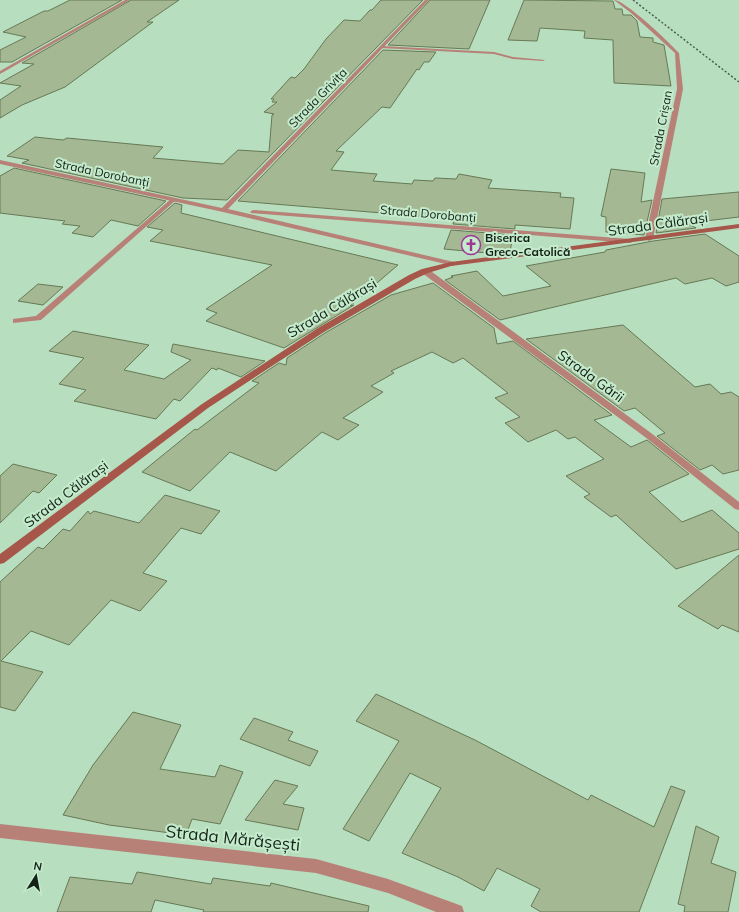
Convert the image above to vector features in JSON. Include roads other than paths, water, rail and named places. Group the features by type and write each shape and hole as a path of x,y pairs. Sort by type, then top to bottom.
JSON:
{"main road":[{"name":"Strada Călărași","path":"0,560 205,406 257,370 400,283 425,271 451,264 739,226"}],"street":[{"path":"0,73 128,0"},
{"name":"Strada Grivița","path":"223,210 427,0"},
{"name":"Strada Crișan","path":"616,0 632,12 677,53 680,89 649,239"},
{"name":"Strada Dorobanți","path":"0,162 223,210 451,264"},
{"name":"Strada Dorobanți","path":"223,210 631,241"},
{"name":"Strada Gării","path":"425,271 648,435 739,507"},
{"name":"Strada Mărășești","path":"0,831 316,866 388,886 456,912"}],"lane":[{"path":"382,47 494,53 513,58 543,60"},
{"path":"16,322 38,318 173,200"}],"railway":[{"path":"633,0 739,82"}],"place":[{"name":"Biserica Greco-Catolică","path":"471,245"}]}
